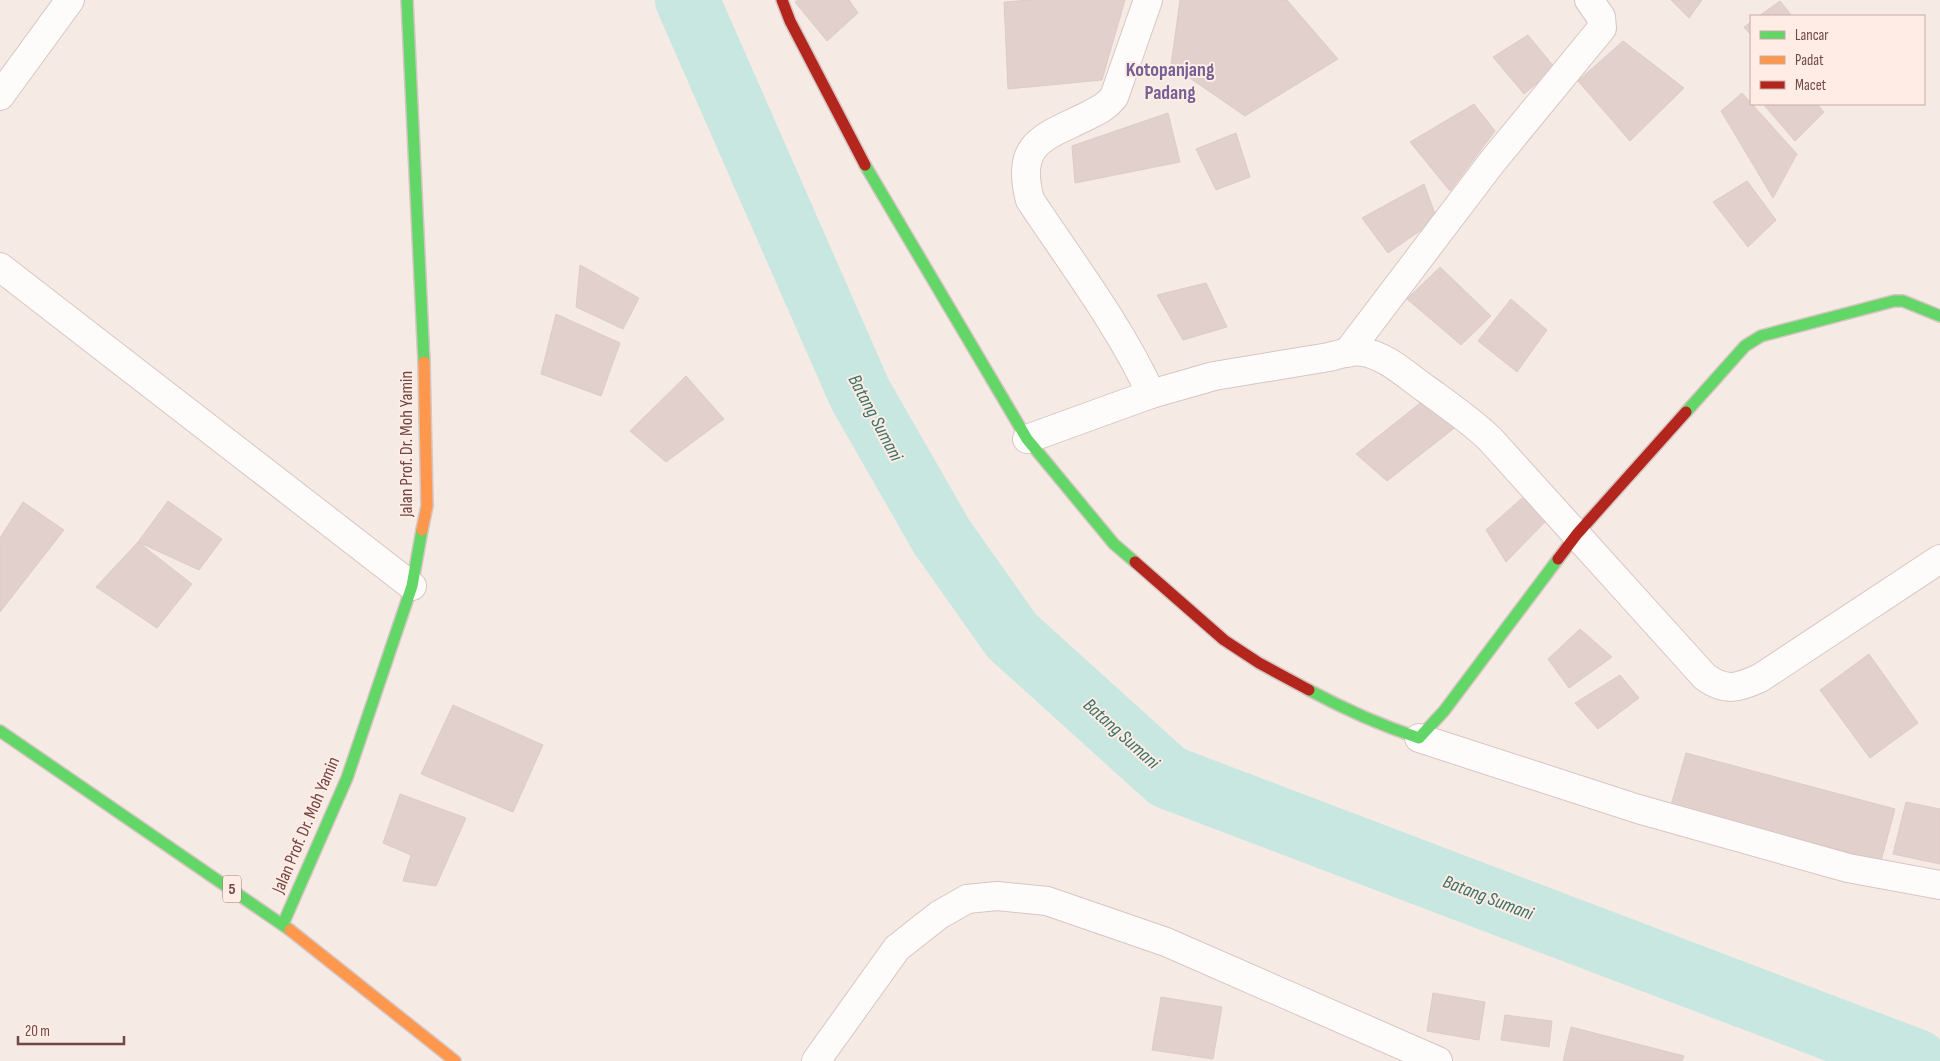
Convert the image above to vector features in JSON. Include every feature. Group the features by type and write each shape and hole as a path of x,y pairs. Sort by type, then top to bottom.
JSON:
{"main road":[{"name":"Jalan Prof. Dr. Moh Yamin","path":"283,924 347,778 412,586 427,506 424,341 406,0"},
{"path":"782,0 790,21 873,180 1027,439 1114,544 1224,640 1259,663 1343,708 1419,738 1444,711 1577,534 1745,346 1753,340 1771,333 1894,301 1903,301 1940,316"},
{"name":"5","path":"0,731 283,924 455,1061"}],"street":[{"path":"0,96 70,0"},
{"path":"1148,0 1114,97 1109,104 1042,139 1031,150 1025,166 1026,184 1030,200 1139,367 1151,394"},
{"path":"1347,353 1492,162 1602,28 1601,17 1589,0"},
{"path":"0,267 412,586"},
{"path":"1027,439 1151,394 1214,376 1347,353 1362,352 1375,355 1476,426 1490,439 1705,677 1717,685 1730,688 1744,686 1760,678 1940,559"},
{"path":"1419,738 1638,809 1848,868 1940,885"},
{"path":"816,1061 897,948 939,915 967,899 997,896 1047,900 1166,942 1438,1061"}],"building":[{"path":"798,0 849,0 858,13 827,41 795,2"},
{"path":"1031,0 1125,0 1102,80 1008,89 1004,2"},
{"path":"1180,0 1287,0 1338,59 1245,116 1171,65"},
{"path":"1671,0 1702,0 1689,18"},
{"path":"1780,1 1791,15 1760,15"},
{"path":"1750,23 1750,34 1744,27"},
{"path":"1528,35 1555,68 1524,94 1493,57"},
{"path":"1623,41 1684,88 1630,141 1578,81"},
{"path":"1742,93 1750,102 1750,105 1753,105 1797,154 1773,198 1721,111"},
{"path":"1474,104 1495,131 1450,191 1410,142"},
{"path":"1764,105 1818,105 1824,112 1795,141"},
{"path":"1168,113 1180,162 1075,183 1072,146"},
{"path":"1236,133 1250,177 1216,190 1196,149"},
{"path":"1747,181 1776,220 1748,247 1713,202"},
{"path":"1424,184 1437,219 1388,253 1362,218"},
{"path":"580,265 639,298 623,329 576,307"},
{"path":"1440,267 1491,316 1461,345 1407,299"},
{"path":"1206,283 1227,327 1183,340 1157,295"},
{"path":"1511,299 1547,330 1517,372 1478,341"},
{"path":"556,314 620,343 601,396 541,374"},
{"path":"686,376 724,419 666,462 630,431"},
{"path":"1424,400 1457,426 1387,481 1356,454"},
{"path":"1522,498 1548,519 1506,562 1486,530"},
{"path":"168,501 222,539 199,570 138,542"},
{"path":"23,502 64,530 0,612 0,538"},
{"path":"138,542 192,584 157,628 96,587"},
{"path":"1580,629 1612,657 1569,688 1548,659"},
{"path":"1869,654 1918,723 1870,758 1820,690"},
{"path":"1620,675 1639,698 1598,729 1575,703"},
{"path":"453,705 543,745 513,812 421,774"},
{"path":"1686,753 1895,809 1881,861 1671,805"},
{"path":"400,794 466,818 436,886 403,881 411,855 383,843"},
{"path":"1906,802 1940,809 1940,864 1893,854"},
{"path":"1433,993 1485,1002 1479,1040 1427,1031"},
{"path":"1161,997 1222,1007 1213,1059 1152,1050"},
{"path":"1505,1015 1552,1021 1549,1047 1501,1040"},
{"path":"1571,1027 1684,1056 1682,1061 1563,1061"}],"waterway":[{"name":"Batang Sumani","path":"687,0 860,394 942,537 1012,636 1168,777 1916,1061"}],"traffic: fast":[{"path":"407,0 424,362"},
{"path":"865,165 1027,439 1114,544 1135,562"},
{"path":"1686,412 1745,346 1761,336 1894,301 1903,301 1940,316"},
{"path":"283,924 347,778 412,586 422,530"},
{"path":"1309,690 1362,716 1419,738 1444,711 1558,559"},
{"path":"0,731 290,930"}],"traffic: slow":[{"path":"422,530 427,506 424,362"},
{"path":"290,930 455,1061"}],"traffic: jam":[{"path":"782,0 790,21 865,165"},
{"path":"1558,559 1577,534 1686,412"},
{"path":"1135,562 1224,640 1259,663 1309,690"}],"district":[{"name":"Kotopanjang Padang","path":"1170,82"}]}
